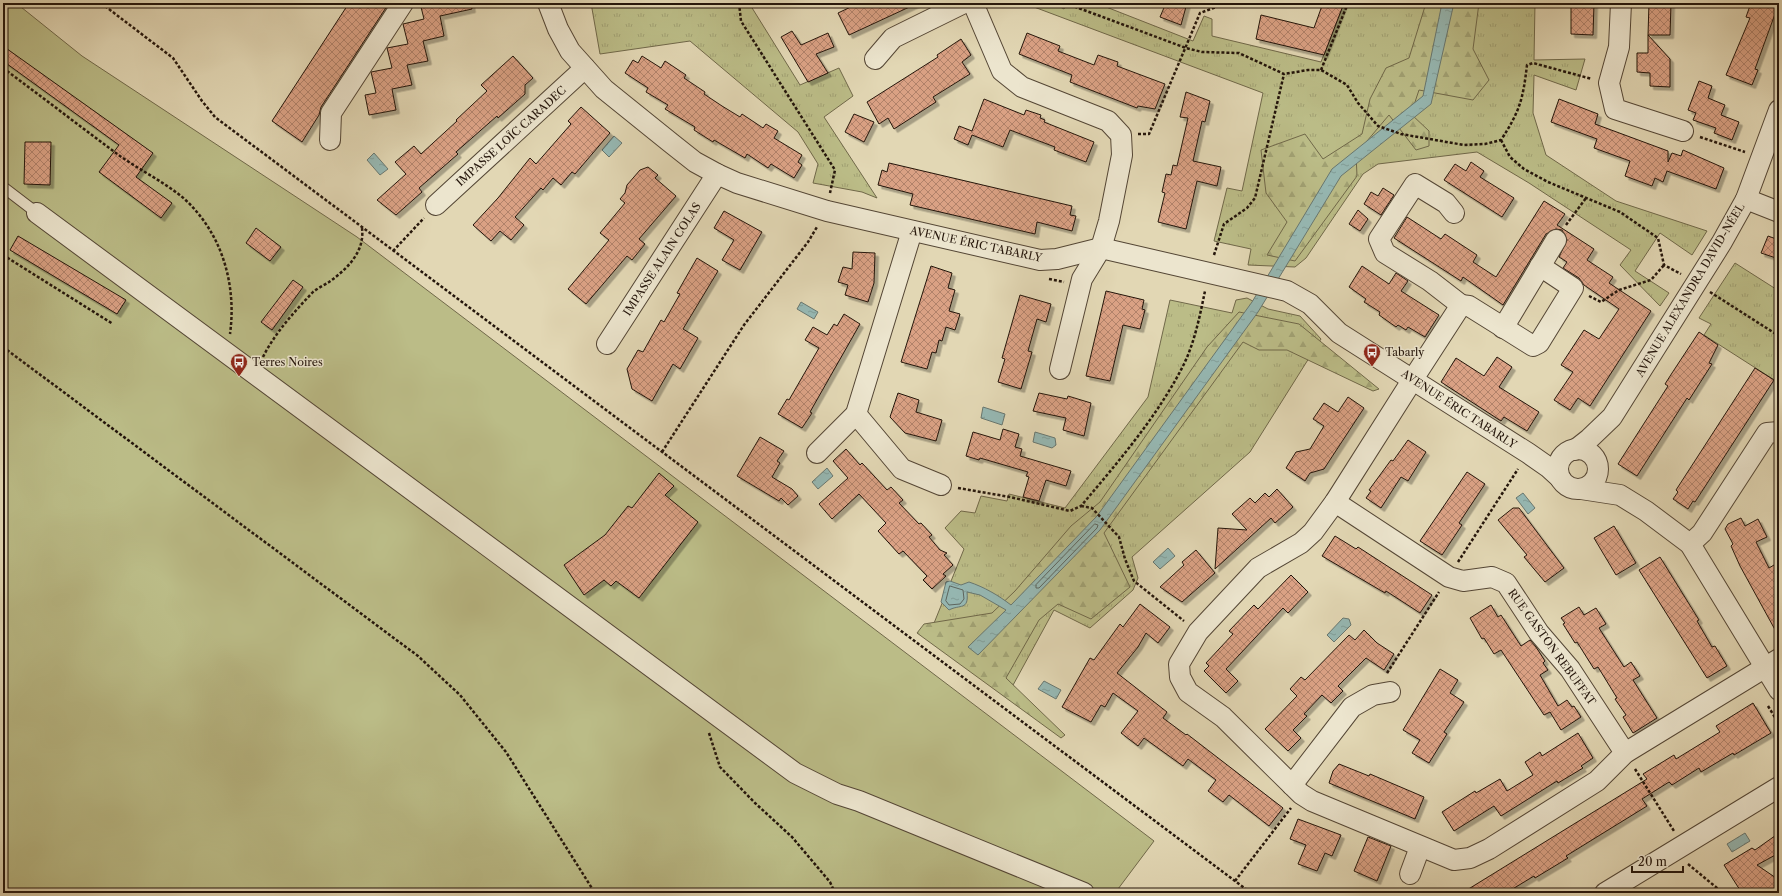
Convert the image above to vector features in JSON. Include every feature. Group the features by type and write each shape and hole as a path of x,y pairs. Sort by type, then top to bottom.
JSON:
{"street":[{"path":"330,140 331,113 403,3"},
{"name":"AVENUE ÉRIC TABARLY","path":"548,3 558,29 570,51 604,89 670,144 695,162 717,174 737,183 827,211 1040,260 1057,259 1101,248 1288,291 1310,304 1339,333 1413,378 1428,390 1528,453 1548,467 1569,487 1620,495"},
{"path":"875,59 894,38 964,3"},
{"path":"973,3 1002,71 1022,87 1108,121 1120,135 1122,155 1109,221 1101,248 1082,279 1060,369"},
{"path":"1621,3 1619,47 1608,83 1615,109 1683,131"},
{"name":"IMPASSE LOÏC CARADEC","path":"436,205 585,68"},
{"name":"AVENUE ALEXANDRA DAVID-NÉEL","path":"1597,463 1609,421 1696,283 1746,199 1779,110"},
{"name":"IMPASSE ALAIN COLAS","path":"606,344 717,174"},
{"path":"1454,213 1446,203 1415,184 1379,239 1385,253 1430,281 1461,305 1469,306 1533,346 1540,343 1573,288 1540,266"},
{"path":"1746,199 1779,212"},
{"path":"37,213 795,773 837,794 859,801 1084,893"},
{"path":"817,453 856,414 912,231"},
{"path":"1503,328 1556,240"},
{"path":"1461,305 1335,502 1313,532 1301,542 1258,568 1198,632 1179,664 1180,678 1188,692 1223,717 1296,789 1312,801 1454,860 1470,858 1489,849 1597,781 1625,753 1772,663"},
{"path":"856,414 902,469 942,485"},
{"name":"AVENUE ALEXANDRA DAVID-NÉEL","path":"1571,451 1609,421"},
{"path":"1690,544 1702,534 1766,432 1779,432"},
{"name":"AVENUE ÉRIC TABARLY","path":"1528,453 1581,450 1592,455 1620,495 1646,511 1690,544 1772,663 1779,690"},
{"path":"1560,478 1558,466 1564,455 1571,451"},
{"path":"1581,489 1593,483 1598,472 1597,463"},
{"name":"RUE GASTON REBUFFAT","path":"1335,502 1449,577 1463,581 1492,577 1506,583 1539,633 1570,669 1625,753"},
{"path":"1296,789 1352,706 1373,695 1390,692"},
{"path":"1605,893 1779,787"},
{"path":"1410,874 1420,846"}],"lane":[{"path":"3,187 37,213"}],"path":[{"path":"101,3 173,58 215,117 1251,893"},
{"path":"662,452 744,325 808,242 827,211 835,170 741,20 739,3"},
{"path":"1065,3 1186,48 1202,52 1239,53 1284,74 1308,70 1321,70 1347,85 1358,103 1379,126 1398,134 1464,145 1485,144 1501,140 1516,118 1523,96 1527,65 1533,63 1608,83"},
{"path":"1120,135 1149,134 1200,12 1227,3"},
{"path":"1321,70 1348,3"},
{"path":"3,68 129,162 180,196 194,209 212,234 224,260 231,286 232,316 229,339 224,351"},
{"path":"942,485 1010,497 1070,512 1081,506 1128,450 1166,395 1184,363 1196,330 1209,274 1224,224 1247,208 1255,198 1284,74"},
{"path":"1683,131 1762,158"},
{"path":"1501,140 1510,157 1524,169 1548,182 1620,212 1658,238 1664,265 1696,283 1779,336"},
{"path":"1556,240 1586,198"},
{"path":"393,251 436,205"},
{"path":"255,374 273,337 314,291 330,281 349,265 360,251 363,237 362,228"},
{"path":"3,255 114,324"},
{"path":"1573,288 1601,302 1618,290 1651,280 1664,265"},
{"path":"3,347 418,656 460,695 506,752 595,893"},
{"path":"1081,506 1092,508 1119,537 1124,559 1134,581 1198,632"},
{"path":"707,708 710,738 720,766 792,837 830,882 835,893"},
{"path":"1625,753 1677,849 1723,893"},
{"path":"1235,881 1284,819 1296,789"}],"green space":[{"path":"3,3 16,3 82,56 357,237 1154,841 1115,893 3,893"},
{"path":"591,3 749,3 800,85 839,68 853,96 824,117 877,198 862,192 813,183 818,164 798,132 690,41 600,54"},
{"path":"1037,3 1053,3 1064,9 1067,3 1096,3 1193,41 1204,16 1212,19 1212,36 1321,62 1344,3 1535,3 1534,60 1585,59 1576,90 1534,75 1533,113 1546,155 1616,201 1707,231 1692,255 1660,233 1635,271 1669,293 1660,306 1620,265 1631,250 1529,183 1477,152 1378,164 1363,174 1306,258 1295,267 1248,265 1251,249 1214,241 1227,188 1242,191 1263,93 1034,7"},
{"path":"1426,3 1479,3 1473,49 1489,80 1473,100 1419,90 1411,114 1429,131 1429,146 1416,150 1389,115 1356,154 1357,176 1295,261 1267,255 1287,222 1266,193 1261,150 1305,134 1323,159 1362,134 1370,99 1386,68 1409,58"},
{"path":"1735,263 1779,291 1779,383 1704,335 1711,324 1699,318"},
{"path":"1247,298 1268,309 1300,316 1321,339 1250,452 1132,557 1138,578 1133,590 1090,628 1054,610 1012,687 928,638 964,549 945,528 961,511 975,513 981,496 1007,501 1009,494 1065,508 1148,397 1170,300 1232,313 1236,300"},
{"path":"1239,312 1299,324 1379,389 1373,391 1287,350 1259,350 1243,342 1104,533 1130,587 1091,619 1058,604 1039,620 1006,678 1065,735 1061,738 917,633 924,624 992,613 1015,591 1071,526 1100,502 1207,347"}],"water":[{"path":"1442,3 1454,3 1431,104 1341,176 1258,312 1100,530 978,655 968,647 1006,610 980,595 967,592 967,602 963,606 949,610 941,602 946,582 950,581 961,585 969,582 991,592 1011,605 1097,516 1252,302 1332,169 1423,96"},
{"path":"614,136 622,143 609,157 602,150"},
{"path":"374,153 388,169 380,175 367,160"},
{"path":"801,302 818,312 814,319 797,309"},
{"path":"983,407 1005,414 1002,425 981,418"},
{"path":"1035,432 1055,438 1056,445 1052,448 1033,442"},
{"path":"827,468 833,476 818,489 812,482"},
{"path":"1523,493 1535,508 1528,514 1516,498"},
{"path":"1168,548 1175,556 1160,569 1153,562"},
{"path":"1343,618 1349,619 1351,625 1334,642 1327,635"},
{"path":"1044,681 1061,690 1056,699 1038,689"},
{"path":"1745,833 1750,841 1732,852 1727,844"}],"building":[{"path":"349,3 389,3 321,107 319,115 302,142 272,121"},
{"path":"420,3 471,3 472,9 440,16 444,36 423,41 428,61 407,65 412,85 392,89 396,110 369,115 365,95 376,93 371,72 392,68 387,48 408,44 403,24 424,19"},
{"path":"859,3 918,3 849,35 838,13"},
{"path":"1166,3 1187,3 1181,25 1160,17"},
{"path":"1323,3 1344,3 1324,55 1256,39 1261,15 1314,28"},
{"path":"1571,3 1594,3 1593,35 1571,34"},
{"path":"1649,3 1671,3 1670,35 1648,35"},
{"path":"1751,3 1779,3 1755,69 1758,70 1752,85 1726,75 1750,18 1746,17"},
{"path":"792,31 801,45 828,33 834,47 816,54 828,73 808,82 781,37"},
{"path":"1027,33 1060,46 1058,51 1094,65 1098,55 1118,62 1117,66 1165,84 1155,109 1138,106 1137,108 1070,82 1072,75 1019,54"},
{"path":"1648,35 1670,59 1670,87 1650,86 1650,73 1637,72 1637,53 1648,53"},
{"path":"961,39 971,55 962,62 970,74 933,97 936,102 894,129 888,118 879,124 867,102 938,57 937,55"},
{"path":"3,46 153,153 136,177 172,203 161,218 99,172 119,145 3,61"},
{"path":"513,56 533,78 525,85 525,94 456,152 458,154 419,188 422,192 396,215 377,200 406,174 395,162 414,146 421,154 487,91 481,85"},
{"path":"642,56 661,68 665,61 686,75 684,78 722,106 740,117 742,114 763,128 766,124 778,131 774,138 802,155 798,162 802,165 794,178 771,164 768,168 747,154 745,158 714,140 713,142 694,130 695,127 665,109 668,105 646,92 648,88 625,73 633,60 638,63"},
{"path":"1699,81 1712,86 1708,98 1725,105 1721,115 1739,122 1732,140 1714,133 1716,128 1693,120 1696,113 1688,110"},
{"path":"1186,92 1210,101 1205,122 1202,121 1193,161 1221,167 1217,186 1197,181 1186,229 1158,222 1165,193 1162,192 1166,174 1171,175 1173,165 1177,166 1188,118 1180,117"},
{"path":"984,99 1024,115 1026,110 1041,115 1040,118 1045,120 1044,122 1094,142 1086,162 1054,150 1055,147 1010,130 1003,147 972,135 968,145 954,139 959,126 972,131"},
{"path":"1559,99 1598,114 1595,124 1668,151 1668,162 1672,153 1681,156 1683,150 1724,168 1716,189 1667,171 1663,182 1655,178 1652,186 1625,176 1630,161 1594,148 1597,139 1551,122"},
{"path":"581,107 610,133 575,174 572,172 561,185 553,178 543,190 541,188 515,217 524,225 511,240 500,231 491,241 473,225 498,198 530,158 536,164 571,124 568,121"},
{"path":"854,114 874,122 864,142 845,132"},
{"path":"25,142 51,142 50,185 24,184"},
{"path":"1471,162 1484,171 1480,177 1514,198 1502,217 1444,180 1455,164 1466,171"},
{"path":"889,163 1072,206 1070,215 1076,216 1072,231 1037,222 1035,234 910,205 913,194 878,185 882,170 887,172"},
{"path":"648,167 658,175 655,178 676,196 639,239 645,244 632,260 627,256 586,304 568,289 609,240 600,233 625,203 620,199 625,193 627,185 640,170"},
{"path":"1383,188 1394,195 1381,215 1364,204 1371,192 1378,196"},
{"path":"1544,201 1565,214 1557,225 1594,249 1587,260 1613,277 1609,283 1651,311 1590,406 1578,398 1570,410 1554,400 1573,372 1561,365 1584,330 1599,339 1619,309 1584,285 1579,278 1563,268 1567,262 1559,257 1567,240 1562,230 1556,229 1546,234 1503,305 1463,277 1461,281 1394,238 1407,217 1441,239 1445,234 1477,255 1473,262 1496,277"},
{"path":"1358,210 1368,219 1360,231 1349,224"},
{"path":"724,211 762,232 740,270 722,260 734,240 714,228"},
{"path":"256,228 281,247 270,261 246,243"},
{"path":"18,236 126,300 117,314 10,250"},
{"path":"1768,236 1779,240 1779,259 1761,253"},
{"path":"853,252 875,253 874,283 868,302 845,295 848,285 838,282 843,267 852,269"},
{"path":"697,258 718,271 683,329 698,338 680,369 673,364 652,401 632,389 627,369 638,350 643,352 661,320 664,322 680,294 677,293"},
{"path":"931,266 952,273 948,288 955,290 949,311 960,314 955,330 946,327 942,341 939,340 936,353 932,352 927,369 901,362"},
{"path":"1362,266 1389,284 1396,273 1408,281 1401,291 1439,315 1425,337 1408,327 1406,330 1398,325 1396,327 1379,315 1380,312 1364,302 1366,299 1349,287"},
{"path":"293,280 303,287 272,330 261,322"},
{"path":"1106,291 1144,300 1142,309 1145,310 1140,329 1123,325 1110,381 1086,376"},
{"path":"1020,295 1051,304 1046,322 1037,319 1028,351 1032,352 1021,389 998,382 1005,359 1002,358"},
{"path":"844,314 860,324 810,412 812,413 802,428 778,414 787,399 789,400 819,348 805,340 813,327 827,335 834,324 837,326"},
{"path":"1699,332 1718,345 1709,363 1712,364 1689,400 1687,398 1637,476 1618,464 1668,386 1665,384"},
{"path":"1497,357 1512,367 1499,387 1539,412 1527,431 1504,417 1501,421 1441,382 1456,358 1484,376"},
{"path":"1755,368 1774,380 1695,502 1693,501 1688,509 1673,499 1678,492 1676,490"},
{"path":"898,393 919,400 916,412 942,420 936,441 905,433 890,417"},
{"path":"1039,393 1067,399 1068,396 1091,403 1084,436 1063,430 1066,418 1033,411"},
{"path":"1348,397 1364,408 1324,469 1310,473 1305,481 1286,468 1296,452 1310,449 1324,426 1313,419 1324,403 1338,412"},
{"path":"1003,429 1019,434 1015,447 1022,449 1020,456 1071,471 1066,486 1046,480 1039,501 1023,497 1029,477 1026,476 1028,472 980,458 979,460 966,456 973,432 1000,440"},
{"path":"760,437 784,451 777,461 780,463 772,477 792,489 798,496 788,505 781,498 779,501 737,476"},
{"path":"1408,440 1426,452 1408,481 1401,477 1381,508 1366,498 1371,491 1369,490"},
{"path":"846,449 860,465 862,463 887,490 891,487 903,500 899,503 932,535 929,537 940,550 947,553 944,555 953,565 943,574 946,576 932,589 923,580 927,576 903,551 899,554 878,531 886,523 859,494 832,519 819,504 848,478 833,461"},
{"path":"1467,472 1485,484 1459,523 1462,525 1442,555 1420,541"},
{"path":"659,473 674,486 665,495 698,522 639,598 616,581 611,586 604,580 584,595 564,565 605,535 628,506 632,508"},
{"path":"1277,489 1293,507 1275,523 1271,518 1215,569 1218,528 1247,530 1232,514 1250,498 1255,503 1265,493 1269,497"},
{"path":"1513,508 1519,508 1564,568 1545,582 1524,557 1527,555 1498,520"},
{"path":"1741,518 1745,526 1758,519 1767,537 1756,542 1769,568 1779,562 1779,637 1740,566 1731,546 1733,544 1725,529 1728,524"},
{"path":"1614,526 1636,563 1616,575 1594,538"},
{"path":"1335,536 1356,549 1358,547 1432,595 1420,613 1386,591 1385,593 1322,556"},
{"path":"1196,550 1215,573 1182,602 1160,587 1184,565 1182,562"},
{"path":"1660,557 1699,620 1697,621 1712,647 1715,646 1727,666 1707,678 1639,570"},
{"path":"1291,575 1308,592 1288,613 1283,608 1226,669 1238,681 1226,693 1204,671 1209,666 1206,663 1233,634 1229,631 1254,605 1258,609"},
{"path":"1140,604 1170,627 1158,643 1146,633 1138,647 1117,673 1167,712 1163,718 1186,735 1187,734 1283,808 1269,826 1229,795 1223,802 1208,791 1216,780 1188,759 1183,766 1144,738 1138,746 1121,733 1138,711 1113,693 1105,707 1101,705 1091,722 1062,707 1090,658 1094,660 1120,624 1123,627"},
{"path":"1491,605 1498,617 1501,615 1521,646 1530,640 1536,647 1545,661 1543,663 1548,670 1540,675 1558,706 1567,700 1572,707 1574,706 1581,717 1561,730 1550,712 1544,715 1501,650 1494,654 1484,638 1482,639 1470,618"},
{"path":"1579,607 1584,615 1596,608 1606,624 1599,628 1624,667 1631,662 1640,676 1633,680 1657,718 1633,733 1623,717 1626,715 1615,699 1617,698 1598,667 1594,669 1577,642 1575,643 1563,624 1565,623 1561,618"},
{"path":"1364,630 1377,643 1394,654 1384,670 1366,658 1338,686 1343,691 1331,703 1322,695 1304,714 1307,716 1293,730 1301,738 1288,751 1265,729 1297,696 1290,689 1301,677 1305,680 1349,635 1355,640"},
{"path":"1440,669 1458,680 1450,693 1464,702 1444,732 1447,734 1429,763 1412,753 1420,740 1403,730"},
{"path":"1753,703 1771,733 1734,755 1733,753 1701,772 1699,768 1672,785 1669,782 1642,799 1647,806 1566,856 1568,858 1535,878 1534,876 1506,893 1462,893 1647,779 1643,774 1674,755 1676,759 1720,732 1716,726"},
{"path":"1578,733 1593,758 1581,766 1583,768 1558,783 1557,781 1501,816 1494,806 1454,831 1442,812 1475,791 1476,793 1500,779 1507,791 1533,775 1525,762 1540,752 1542,756"},
{"path":"1339,764 1369,776 1370,774 1424,797 1415,819 1329,783 1333,771"},
{"path":"1298,819 1341,835 1332,856 1325,853 1317,871 1298,864 1306,845 1290,839"},
{"path":"1779,833 1779,853 1757,865 1779,880 1779,893 1744,893 1738,887 1724,865 1752,848 1755,850"},
{"path":"1368,837 1391,846 1377,881 1354,871"}],"place":[{"name":"Tabarly","path":"1372,367"},
{"name":"Terres Noires","path":"239,377"}]}
